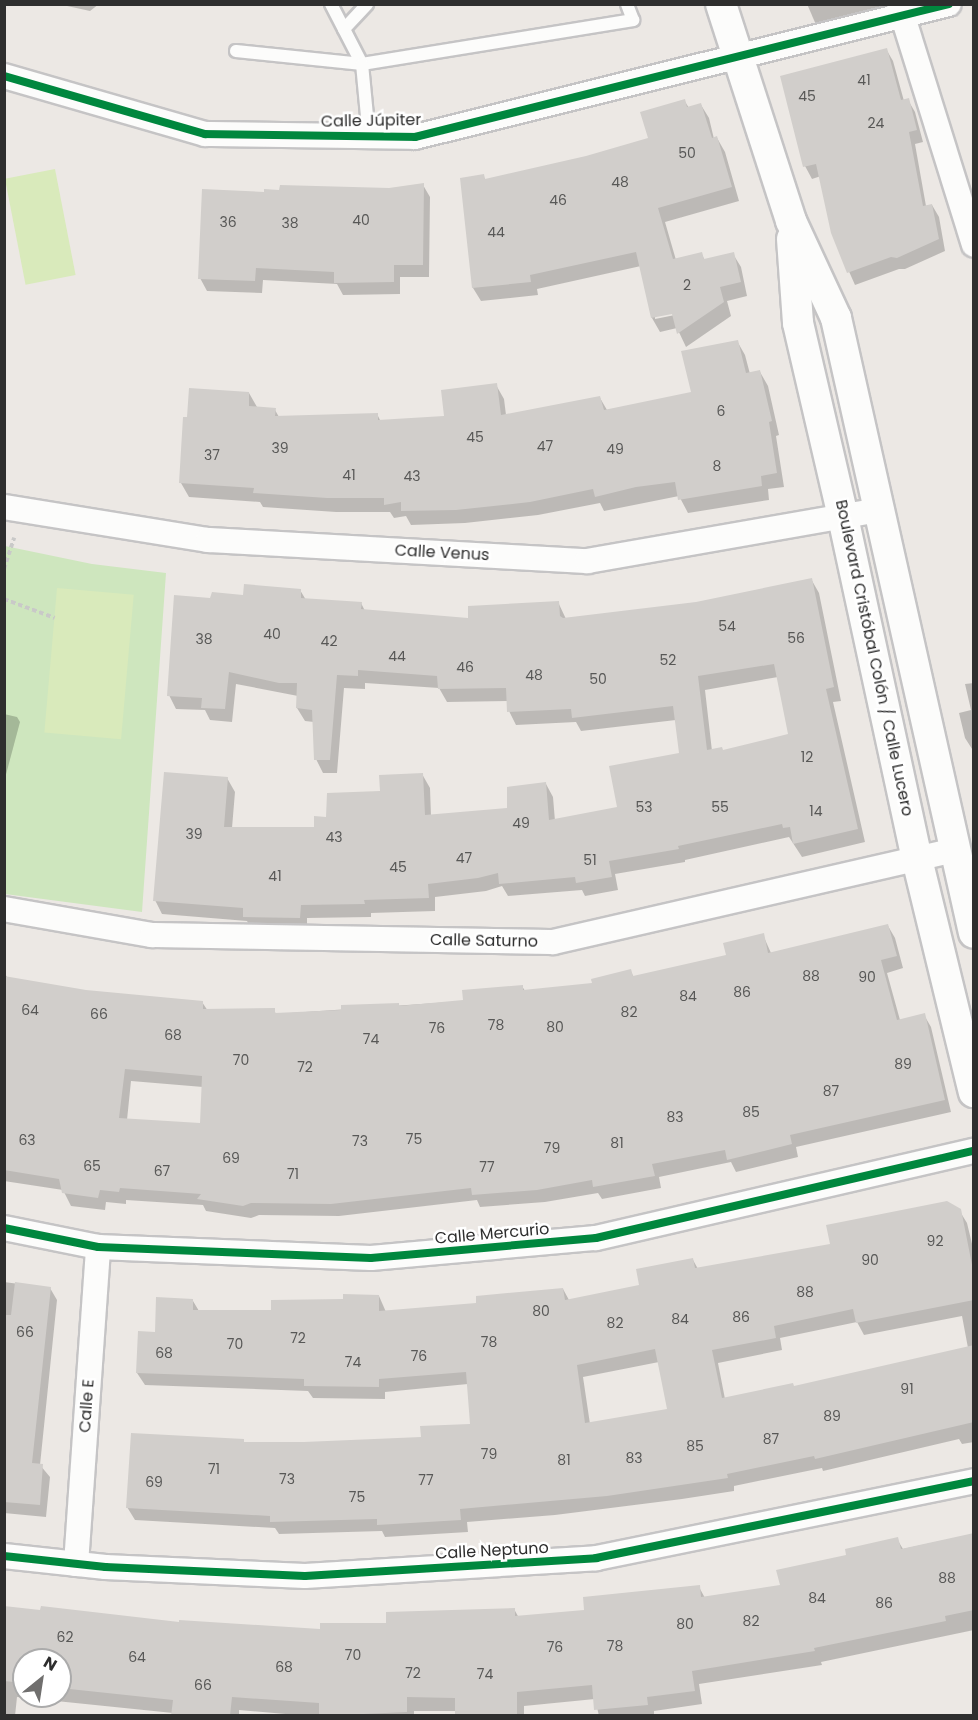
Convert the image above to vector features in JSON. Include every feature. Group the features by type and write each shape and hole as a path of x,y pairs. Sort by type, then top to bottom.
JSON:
{"street":[{"name":"Boulevard Cristóbal Colón / Calle Lucero","path":"721,4 790,221 836,318 974,933"},
{"name":"Calle Júpiter","path":"4,75 205,134 415,137 738,57 901,11 949,4"},
{"path":"901,11 974,246"},
{"name":"Boulevard Cristóbal Colón / Calle Lucero","path":"790,221 798,323 843,517 917,859 974,1092"},
{"name":"Calle Venus","path":"13,509 208,540 587,561 879,510"},
{"name":"Calle Saturno","path":"4,909 152,935 553,942 955,850"},
{"name":"Calle Mercurio","path":"4,1228 98,1247 371,1258 596,1238 974,1151"},
{"name":"Calle E","path":"76,1564 98,1247"},
{"name":"Calle Neptuno","path":"4,1556 76,1564 305,1576 596,1558 974,1481"}],"lane":[{"path":"331,4 362,64 369,137"},
{"path":"344,29 368,4"},
{"path":"236,51 362,64 633,20 627,4"}],"path":[{"path":"4,569 13,509"},
{"path":"4,599 55,618"}],"green space":[{"path":"55,169 76,275 26,285 5,179"},
{"path":"5,546 92,564 166,573 142,912 5,894"},
{"path":"57,588 134,595 121,739 44,732"}],"building":[{"path":"887,48 901,100 909,98 917,130 909,132 923,206 932,204 939,239 897,258 891,257 847,273 831,233 816,164 803,167 780,76"},
{"path":"685,99 687,107 701,103 712,138 717,136 732,187 658,208 673,259 702,252 704,259 734,252 741,282 720,287 724,302 677,334 672,314 651,318 636,252 530,275 531,282 472,288 460,178 484,174 485,179 586,156 648,138 640,112"},
{"path":"424,183 423,265 394,265 394,282 334,283 334,272 256,268 255,281 198,279 202,189 264,192 264,189 279,190 280,185 389,188"},
{"path":"738,340 746,373 760,370 772,421 769,422 777,473 761,476 762,486 678,500 675,482 636,487 595,497 593,489 530,502 456,510 401,511 401,502 384,505 384,498 327,498 253,493 254,488 179,483 183,417 187,417 189,388 249,392 249,406 276,408 275,416 378,413 378,420 444,416 441,390 497,383 501,415 600,396 604,410 691,392 681,351"},
{"path":"812,578 834,687 826,689 858,829 793,844 790,827 783,828 782,824 678,846 679,849 609,861 612,877 576,883 575,877 499,884 498,873 478,878 428,884 429,898 364,900 365,904 301,905 300,918 243,917 243,908 153,901 164,772 228,777 224,827 314,827 314,816 326,817 327,793 380,791 379,775 423,773 425,815 507,808 507,787 546,782 549,820 617,807 609,766 679,753 673,706 572,718 571,709 507,712 506,688 438,689 437,676 358,670 358,676 337,675 330,760 314,760 312,710 296,708 297,683 279,683 229,672 225,709 201,708 202,698 167,696 174,595 210,598 212,592 243,595 244,584 301,589 301,598 362,602 361,609 468,618 468,606 559,601 560,616 563,618 696,602","holes":["774,664 788,734 723,750 722,747 707,750 698,676"]},
{"path":"888,924 897,956 881,960 897,1020 925,1013 945,1100 790,1135 792,1144 727,1160 725,1150 652,1164 655,1176 593,1187 592,1180 537,1190 472,1195 471,1188 331,1204 251,1203 243,1206 197,1199 201,1194 120,1188 119,1192 100,1190 98,1198 62,1193 59,1179 4,1170 4,976 86,990 203,1001 203,1009 275,1008 275,1013 341,1010 341,1005 399,1003 399,1006 463,1000 462,990 523,985 523,990 592,983 591,979 631,969 633,976 726,955 723,943 764,933 768,953","holes":["125,1069 202,1076 200,1123 119,1118"]},
{"path":"947,1201 961,1209 974,1275 974,1300 856,1323 853,1309 774,1326 776,1338 712,1350 722,1398 793,1383 794,1386 974,1345 974,1422 815,1459 814,1456 727,1474 728,1478 607,1496 460,1509 461,1520 377,1525 377,1519 270,1522 270,1516 126,1508 131,1433 244,1439 244,1442 304,1442 421,1437 420,1426 470,1424 466,1372 379,1379 379,1387 304,1386 304,1379 136,1373 138,1331 155,1332 156,1297 193,1299 193,1310 271,1310 271,1300 343,1299 343,1294 379,1295 379,1311 476,1303 476,1296 563,1288 565,1300 639,1285 636,1269 693,1258 695,1268 830,1244 826,1225","holes":["655,1349 667,1409 585,1423 577,1365"]},
{"path":"15,1282 51,1287 32,1463 43,1464 40,1505 4,1502 4,1315 11,1315"},
{"path":"974,1533 974,1610 945,1616 946,1621 814,1648 815,1651 692,1671 695,1691 647,1697 648,1705 594,1710 592,1685 517,1692 517,1716 455,1716 455,1698 407,1697 407,1712 319,1716 319,1703 232,1697 230,1716 171,1716 173,1700 72,1689 72,1648 12,1648 12,1682 4,1681 4,1606 40,1610 41,1606 179,1622 179,1620 320,1629 320,1623 386,1623 386,1612 515,1608 515,1616 584,1610 583,1597 700,1585 701,1597 780,1585 776,1570 846,1555 845,1549 898,1537 901,1549"}],"cycle path":[{"path":"4,76 205,134 415,137 949,4"},
{"path":"4,1228 98,1247 371,1258 596,1238 974,1151"},
{"path":"4,1556 105,1567 305,1576 596,1558 974,1481"}]}
